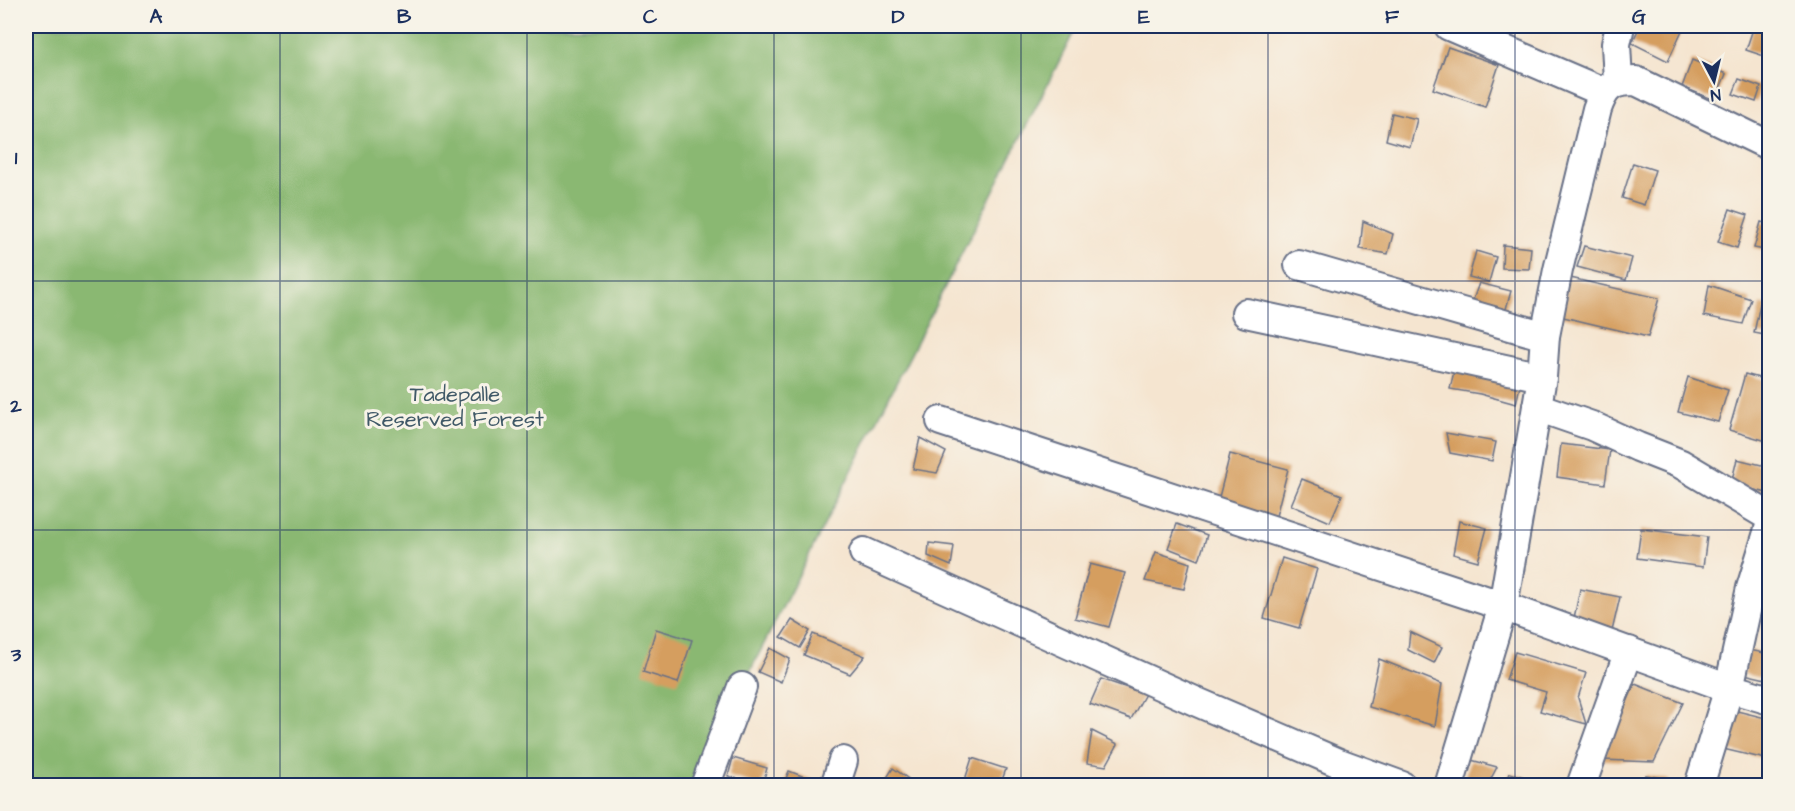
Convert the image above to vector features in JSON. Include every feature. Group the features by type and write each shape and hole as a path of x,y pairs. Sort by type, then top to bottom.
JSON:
{"street":[{"path":"1449,26 1611,87 1636,81 1770,146"},
{"path":"1449,786 1503,606 1542,377 1545,336 1597,109 1611,87 1620,26"},
{"path":"1299,265 1545,336"},
{"path":"1246,313 1542,377"},
{"path":"1537,407 1592,426 1681,464 1770,517"},
{"path":"941,421 1503,606 1729,688 1770,700"},
{"path":"1699,786 1729,688 1751,588 1770,526"},
{"path":"864,552 1219,711 1339,763 1402,786"},
{"path":"1581,786 1629,651"},
{"path":"705,786 742,687"}],"green space":[{"name":"Tadepalle Reserved Forest","path":"26,26 1077,26 692,786 26,785"}],"building":[{"path":"1640,26 1684,26 1668,61 1632,43"},
{"path":"1754,26 1770,31 1770,58 1746,50"},
{"path":"1448,47 1499,65 1485,107 1433,89"},
{"path":"1692,60 1726,74 1715,100 1682,87"},
{"path":"1739,79 1761,87 1756,102 1733,94"},
{"path":"1392,113 1417,119 1410,147 1386,140"},
{"path":"1633,163 1655,170 1644,205 1622,198"},
{"path":"1730,209 1748,215 1737,248 1718,242"},
{"path":"1363,221 1393,234 1388,254 1360,249"},
{"path":"1761,222 1770,224 1770,251 1754,248"},
{"path":"1503,245 1531,248 1529,269 1502,268"},
{"path":"1584,246 1632,258 1626,280 1577,267"},
{"path":"1476,251 1496,257 1489,282 1469,277"},
{"path":"1566,277 1659,298 1648,337 1559,316"},
{"path":"1479,283 1511,291 1504,316 1471,306"},
{"path":"1709,285 1751,299 1743,324 1704,316"},
{"path":"1760,304 1770,306 1770,336 1754,333"},
{"path":"1455,367 1521,381 1516,404 1450,389"},
{"path":"1745,374 1770,381 1770,442 1729,430"},
{"path":"1688,377 1728,390 1718,422 1678,412"},
{"path":"1446,433 1496,442 1492,461 1450,453"},
{"path":"920,438 946,452 937,473 913,469"},
{"path":"1561,444 1610,450 1605,484 1557,477"},
{"path":"1230,454 1288,469 1275,520 1217,505"},
{"path":"1737,459 1770,467 1767,493 1731,484"},
{"path":"1302,479 1342,495 1330,522 1291,505"},
{"path":"1459,521 1487,528 1478,561 1453,554"},
{"path":"1177,524 1207,535 1199,560 1168,548"},
{"path":"1641,529 1707,537 1703,567 1637,558"},
{"path":"929,543 954,546 951,566 928,556"},
{"path":"1156,552 1190,563 1184,589 1145,581"},
{"path":"1282,558 1317,569 1299,628 1264,618"},
{"path":"1090,564 1125,573 1109,627 1075,618"},
{"path":"1580,589 1620,597 1612,631 1573,623"},
{"path":"792,620 810,631 800,648 781,637"},
{"path":"656,629 692,640 678,683 643,672"},
{"path":"1410,632 1442,647 1434,663 1408,650"},
{"path":"813,634 865,656 850,674 804,655"},
{"path":"770,648 790,659 781,682 758,672"},
{"path":"1749,650 1770,654 1770,680 1744,674"},
{"path":"1515,652 1586,673 1578,698 1586,724 1540,711 1546,692 1506,680"},
{"path":"1379,659 1442,684 1435,726 1369,707"},
{"path":"1101,679 1145,694 1131,719 1090,704"},
{"path":"1635,684 1683,703 1654,762 1602,760"},
{"path":"1733,710 1770,719 1770,760 1723,749"},
{"path":"1092,731 1118,744 1106,766 1087,763"},
{"path":"733,758 767,768 762,786 728,776"},
{"path":"972,758 1006,769 1000,786 963,786"},
{"path":"1471,760 1497,767 1487,786 1461,786"},
{"path":"893,768 914,783 912,786 883,784"},
{"path":"789,771 825,785 825,786 783,786"},
{"path":"1510,773 1535,780 1534,786 1506,786"},
{"path":"1646,775 1669,780 1668,786 1643,786"}]}
